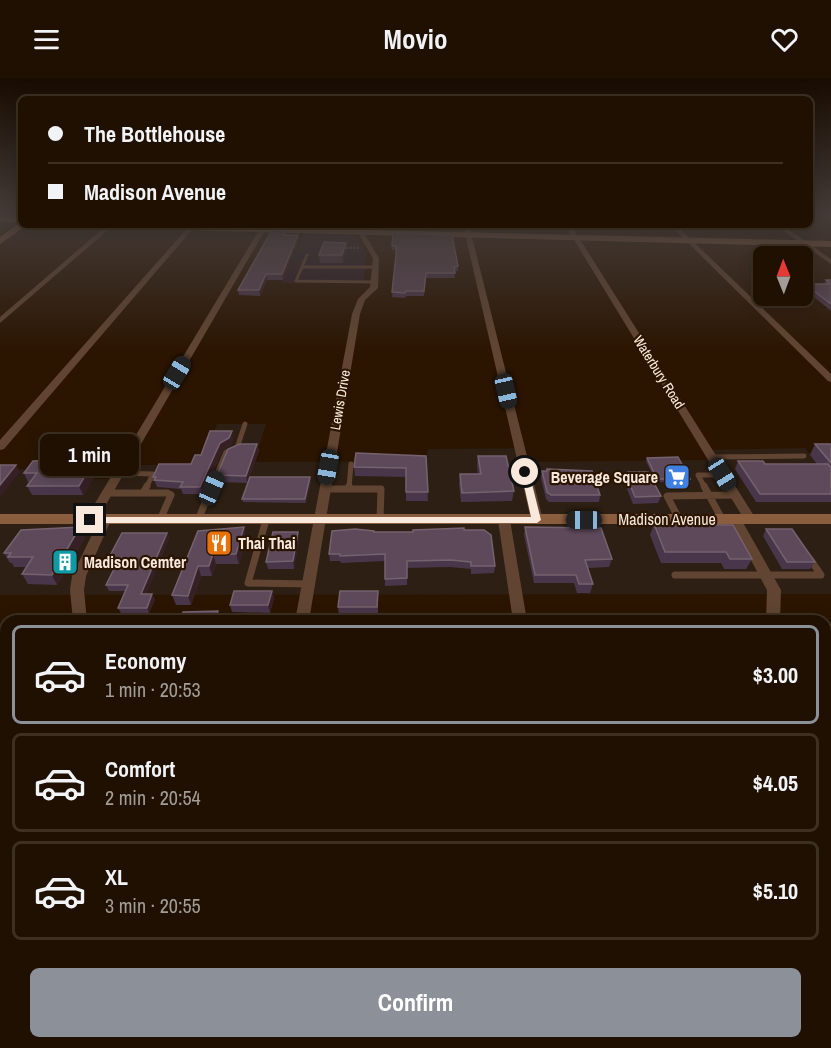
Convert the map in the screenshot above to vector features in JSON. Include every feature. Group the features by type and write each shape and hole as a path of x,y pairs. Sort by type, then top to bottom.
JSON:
{"street":[{"path":"0,321 69,261"},
{"path":"0,447 161,261"},
{"path":"79,615 77,590 79,576 106,493 243,261"},
{"name":"Lewis Drive","path":"303,615 356,314 362,299 374,288 376,261"},
{"path":"475,261 537,520"},
{"name":"Waterbury Road","path":"590,261 735,495 736,519 774,590 773,615"},
{"path":"710,261 831,379"},
{"name":"Madison Avenue","path":"0,519 736,519 786,523 831,519"},
{"path":"504,520 519,615"}],"lane":[{"path":"304,261 296,281 374,282"},
{"path":"353,267 354,261"},
{"path":"302,267 375,267"},
{"path":"359,282 362,267"},
{"path":"198,520 226,452 237,448 245,424"},
{"path":"711,457 804,456"},
{"path":"349,489 351,464"},
{"path":"118,473 153,474 143,493"},
{"path":"722,474 698,474 710,495 736,519"},
{"path":"324,489 381,489 380,520"},
{"path":"106,493 167,493 171,495 160,520"},
{"path":"679,519 667,496 735,495"},
{"path":"266,520 248,583 308,584"},
{"path":"675,575 821,575 805,551"}],"shaded area":[{"path":"292,261 365,261 364,283 282,283"},
{"path":"217,424 266,424 254,462 414,461 427,458 428,449 522,448 526,462 709,460 703,450 805,448 809,453 831,453 831,594 0,595 0,470 51,469 60,479 117,479 125,465 199,465"}],"building":[{"path":"254,261 287,261 282,274 266,274 259,290 238,290"},
{"path":"395,261 457,261 458,266 454,267 455,273 426,273 424,291 392,292"},
{"path":"826,280 831,280 831,304 813,290 813,284 830,284"},
{"path":"210,431 232,431 229,438 220,443 200,487 180,487 183,482 154,480 156,477 153,477 159,464 191,464 195,455 201,455"},
{"path":"240,444 257,444 246,476 217,475 228,449"},
{"path":"815,444 831,444 831,463"},
{"path":"356,453 426,456 428,492 406,492 406,468 354,467"},
{"path":"478,456 506,456 514,491 462,493 460,474 481,474"},
{"path":"678,457 690,479 657,479 647,458"},
{"path":"103,458 95,469 89,469 79,486 27,486 37,473 24,473 33,461"},
{"path":"738,461 763,461 765,464 828,464 831,468 831,494 760,494"},
{"path":"0,465 16,465 0,485"},
{"path":"547,469 592,471 600,495 551,495 547,492 542,471 547,471"},
{"path":"628,472 648,472 661,496 635,497 627,477 630,477"},
{"path":"250,477 310,477 305,499 242,499"},
{"path":"654,524 733,525 752,559 730,559 726,552 665,552"},
{"path":"80,527 52,575 22,574 33,557 8,557 11,553 4,553 21,530"},
{"path":"244,527 236,554 213,554 209,566 198,566 188,596 172,595 198,531"},
{"path":"525,527 601,528 612,559 585,560 593,584 579,584 576,575 535,575"},
{"path":"464,528 464,530 484,530 491,535 495,566 471,566 471,562 451,560 407,561 407,578 385,579 385,554 340,556 340,554 329,554 332,531 355,529 374,532 413,532 413,530"},
{"path":"766,529 792,529 815,562 787,562"},
{"path":"273,532 298,532 293,561 266,562"},
{"path":"122,533 167,533 141,594 152,594 147,608 118,608 128,585 106,585 117,563 106,563"},
{"path":"234,591 272,591 268,605 230,605"},
{"path":"340,591 378,591 377,607 338,607"},
{"path":"218,611 217,615 182,615 183,612"}],"place":[{"name":"Beverage Square","path":"677,477"},
{"name":"Thai Thai","path":"219,543"},
{"name":"Madison Cemter","path":"65,562"}],"route":[{"path":"90,520 537,520 525,472"}]}
